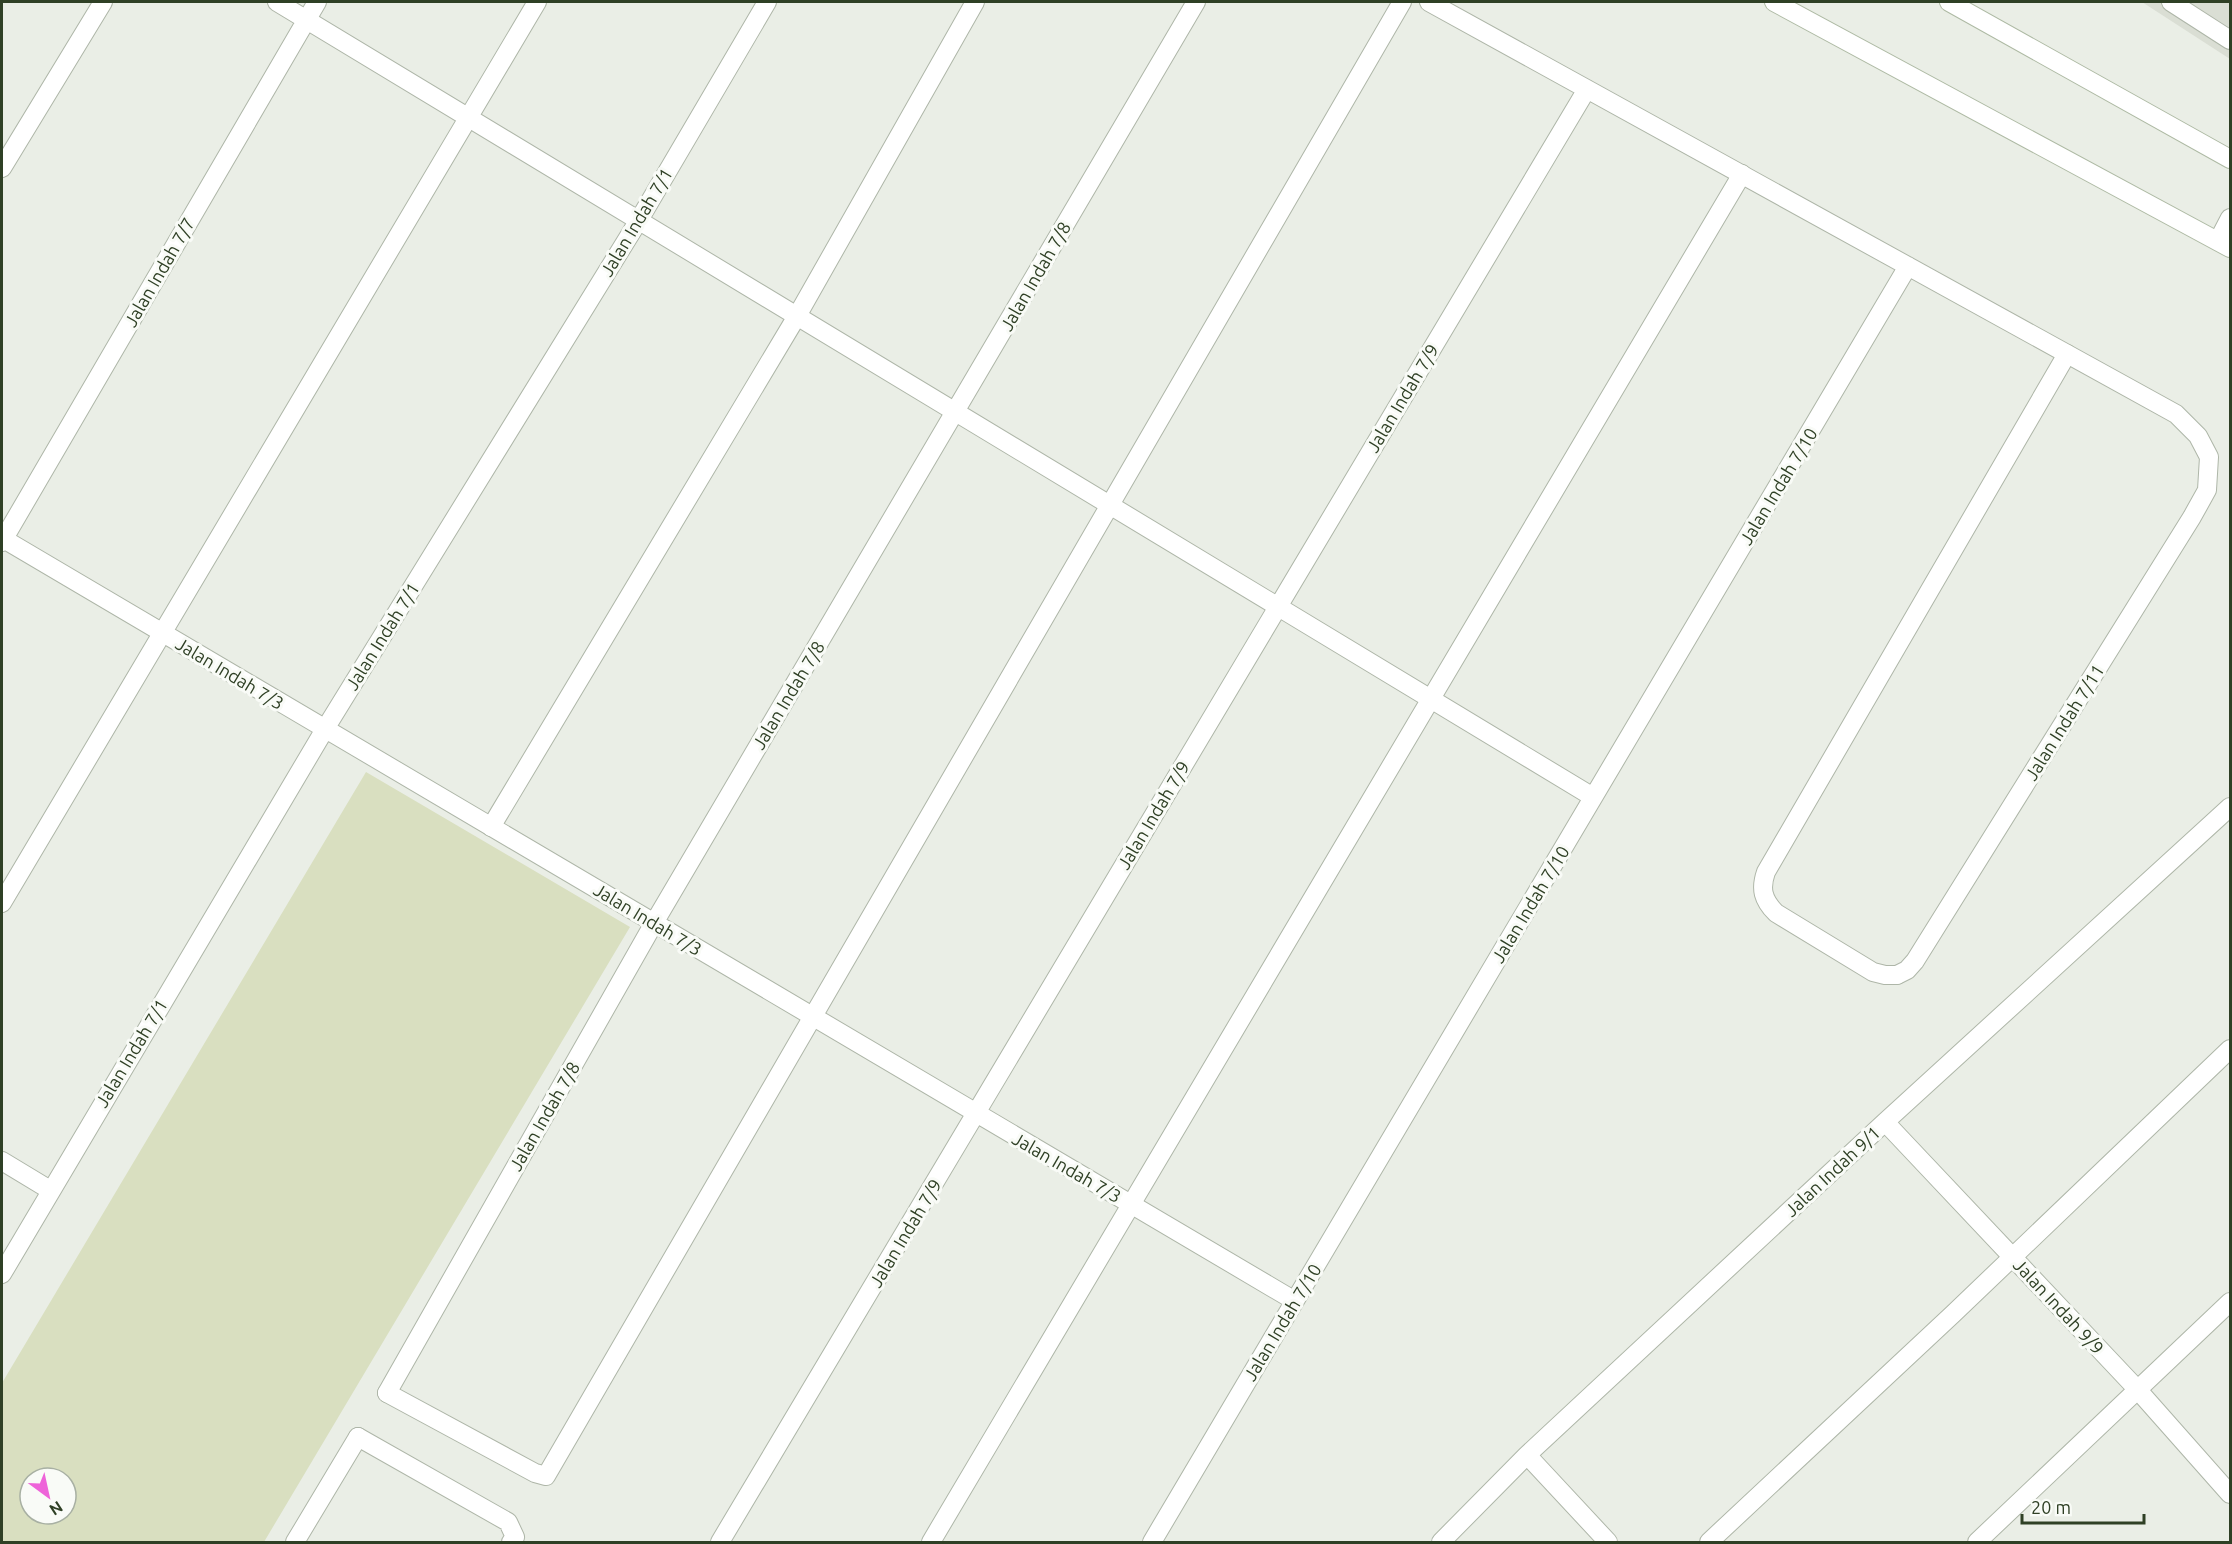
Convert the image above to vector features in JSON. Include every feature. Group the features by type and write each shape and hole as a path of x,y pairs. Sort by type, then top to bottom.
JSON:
{"street":[{"path":"2,168 103,2"},
{"path":"277,2 1593,798"},
{"name":"Jalan Indah 7/7","path":"2,540 317,2"},
{"path":"2,903 537,2"},
{"name":"Jalan Indah 7/1","path":"2,1274 325,729 639,220 766,2"},
{"path":"491,827 797,316 975,2"},
{"name":"Jalan Indah 7/8","path":"812,1017 546,1476 535,1473 387,1393 654,922 1196,2"},
{"path":"812,1017 1402,2"},
{"path":"1429,2 2067,354"},
{"path":"1774,2 2224,244 2230,218"},
{"path":"1949,2 2230,159"},
{"path":"2171,2 2230,40"},
{"name":"Jalan Indah 7/9","path":"720,1542 1587,88"},
{"path":"931,1542 1742,174"},
{"name":"Jalan Indah 7/10","path":"1152,1542 1908,266"},
{"name":"Jalan Indah 7/11","path":"2067,354 2176,414 2198,436 2209,457 2207,490 1915,961 1907,970 1897,975 1874,972 1776,913 1768,905 1763,894 1762,883 1766,872 2067,354"},
{"name":"Jalan Indah 7/3","path":"2,540 1295,1301"},
{"name":"Jalan Indah 9/1","path":"1441,1542 1527,1455 1884,1122 2230,807"},
{"path":"1709,1542 2013,1257 2230,1049"},
{"name":"Jalan Indah 9/9","path":"1884,1122 2137,1389 2230,1494"},
{"path":"2,1161 50,1190"},
{"path":"1977,1542 2230,1302"},
{"path":"295,1542 358,1437 508,1522 515,1537 511,1542"},
{"path":"1527,1455 1608,1542"}],"shaded area":[{"path":"2142,2 2230,2 2230,59"}],"green space":[{"path":"366,772 630,927 264,1542 2,1542 2,1383"}]}
